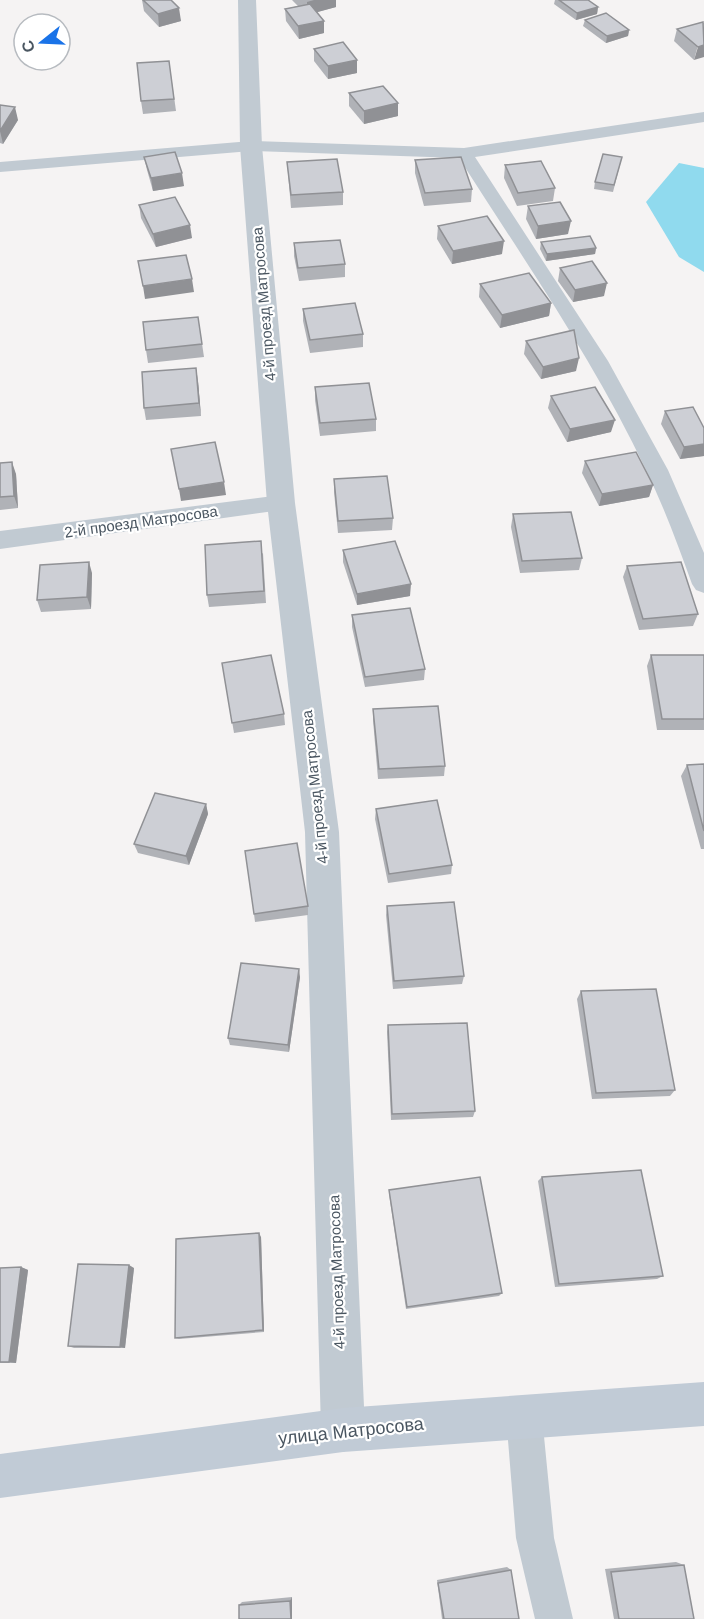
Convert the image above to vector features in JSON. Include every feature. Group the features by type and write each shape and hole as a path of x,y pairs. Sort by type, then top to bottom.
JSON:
{"main road":[{"name":"улица Матросова","path":"0,1476 343,1430 704,1404"}],"street":[{"name":"4-й проезд Матросова","path":"247,0 250,146 281,503 322,832 343,1430"},
{"path":"0,167 250,146 464,153 704,117"},
{"path":"464,153 613,385 687,532 704,584"},
{"name":"2-й проезд Матросова","path":"0,540 281,503"},
{"path":"524,1416 535,1538 554,1619"}],"water":[{"path":"679,163 704,168 704,272 679,257 646,202"}],"building":[{"path":"143,0 171,0 179,8 158,14"},
{"path":"559,0 588,0 598,7 577,13"},
{"path":"310,4 324,21 298,26 285,9"},
{"path":"606,13 629,30 607,36 585,20"},
{"path":"703,22 704,45 698,47 677,29"},
{"path":"343,42 357,60 328,66 314,49"},
{"path":"169,61 174,99 141,101 137,63"},
{"path":"383,86 398,103 364,111 349,93"},
{"path":"0,105 15,107 0,131"},
{"path":"175,152 182,173 151,178 144,157"},
{"path":"603,154 622,157 614,185 595,182"},
{"path":"461,157 472,189 425,193 415,160"},
{"path":"337,159 343,192 291,195 287,162"},
{"path":"541,161 555,188 518,193 505,165"},
{"path":"175,197 190,225 153,234 139,205"},
{"path":"560,202 571,221 538,226 528,206"},
{"path":"487,216 504,241 453,251 438,226"},
{"path":"590,236 596,248 547,254 541,242"},
{"path":"340,240 345,264 298,268 294,243"},
{"path":"186,255 192,279 143,286 138,261"},
{"path":"592,261 607,283 575,290 560,268"},
{"path":"529,273 551,303 502,315 480,284"},
{"path":"355,303 363,334 310,340 303,309"},
{"path":"198,317 202,344 146,350 143,322"},
{"path":"574,330 579,358 543,367 526,341"},
{"path":"196,368 199,403 144,408 142,372"},
{"path":"369,383 376,419 320,423 315,387"},
{"path":"595,387 615,420 570,429 551,396"},
{"path":"693,407 704,428 704,444 684,447 665,411"},
{"path":"215,442 224,482 179,489 171,449"},
{"path":"636,452 653,485 602,494 585,461"},
{"path":"12,462 14,496 0,497 0,463"},
{"path":"387,476 393,518 338,521 334,479"},
{"path":"571,512 582,558 522,561 513,514"},
{"path":"261,541 264,591 207,595 205,545"},
{"path":"395,541 411,584 357,594 343,550"},
{"path":"89,562 87,597 37,600 40,565"},
{"path":"681,562 698,614 643,619 627,566"},
{"path":"410,608 425,669 365,677 352,615"},
{"path":"271,655 284,714 232,723 222,663"},
{"path":"651,655 704,655 704,719 662,719"},
{"path":"438,706 445,766 379,769 373,709"},
{"path":"704,764 704,831 687,765"},
{"path":"155,793 206,804 186,856 134,844"},
{"path":"437,800 452,865 389,874 376,809"},
{"path":"297,843 308,906 254,914 245,851"},
{"path":"454,902 464,976 394,981 387,906"},
{"path":"241,963 299,969 288,1045 228,1038"},
{"path":"656,989 675,1090 596,1093 581,991"},
{"path":"467,1023 475,1111 392,1114 388,1025"},
{"path":"641,1170 663,1276 559,1284 542,1177"},
{"path":"480,1177 502,1293 407,1307 389,1190"},
{"path":"259,1233 263,1330 175,1338 176,1239"},
{"path":"78,1264 129,1265 120,1347 68,1346"},
{"path":"21,1267 9,1362 0,1362 0,1268"},
{"path":"684,1565 694,1619 619,1619 611,1572"},
{"path":"511,1570 519,1619 444,1619 438,1583"},
{"path":"290,1601 291,1619 239,1619 239,1605"}]}
